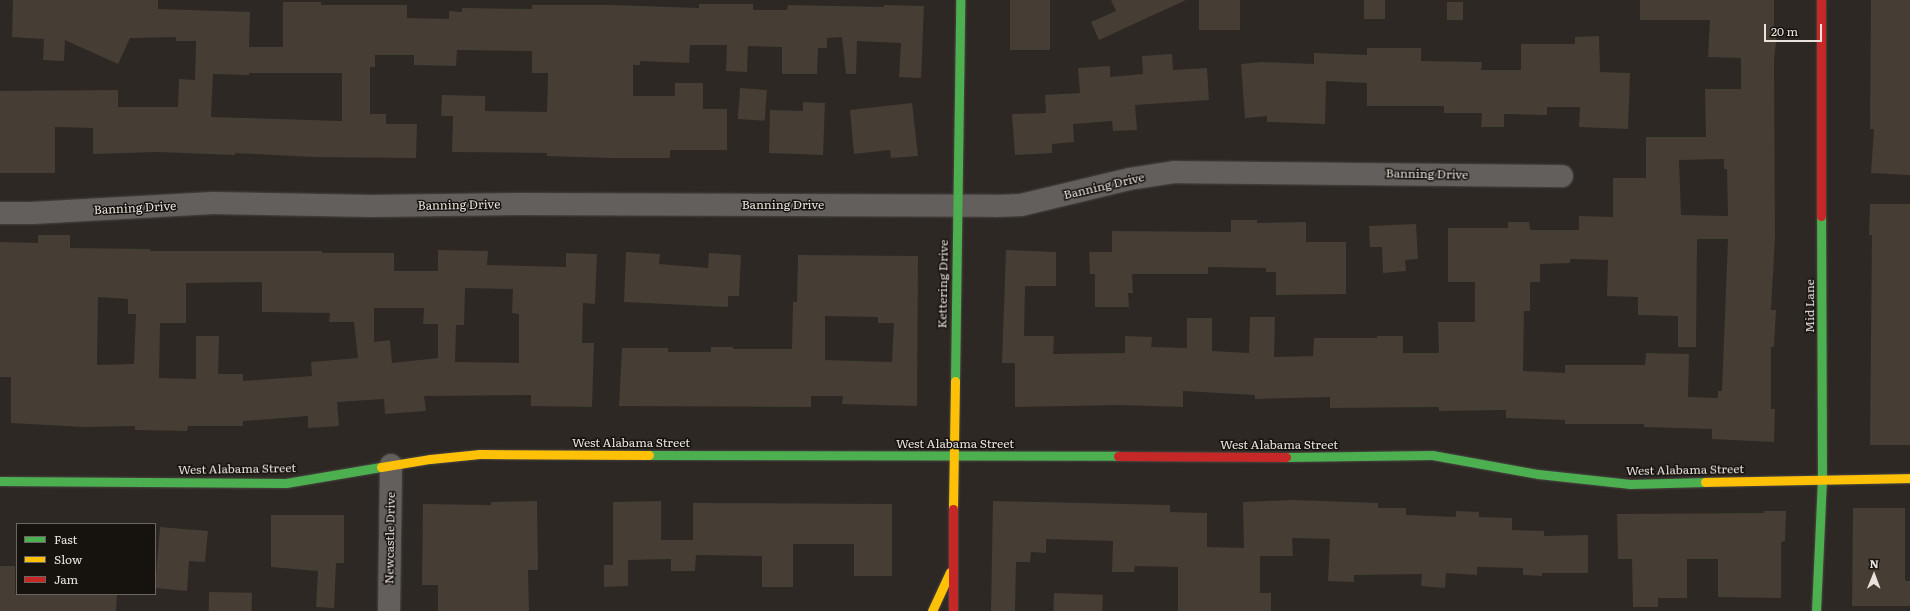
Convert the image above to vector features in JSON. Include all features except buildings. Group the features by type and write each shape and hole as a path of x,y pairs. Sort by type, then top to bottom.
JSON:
{"street":[{"name":"Kettering Drive","path":"953,611 952,569 956,206 960,0"},
{"name":"Mid Lane","path":"1816,611 1822,479 1821,0"},
{"name":"Banning Drive","path":"0,213 40,213 213,203 371,206 517,204 1021,205 1130,179 1175,172 1562,176"},
{"name":"West Alabama Street","path":"0,481 286,483 430,459 480,454 1293,457 1432,455 1538,474 1630,484 1910,478"},
{"name":"Newcastle Drive","path":"389,611 391,465"},
{"name":"Kettering Drive","path":"932,611 952,569"}],"traffic: fast":[{"path":"955,381 960,0"},
{"path":"1816,611 1822,479 1821,216"},
{"path":"649,455 1118,456"},
{"path":"1286,457 1432,455 1538,474 1630,484 1705,482"},
{"path":"0,481 286,483 381,467"}],"traffic: slow":[{"path":"953,509 955,381"},
{"path":"381,467 430,459 480,454 649,455"},
{"path":"1705,482 1910,478"},
{"path":"932,611 950,572"}],"traffic: jam":[{"path":"1821,0 1821,216"},
{"path":"1118,456 1286,457"},
{"path":"953,509 953,611"}]}
